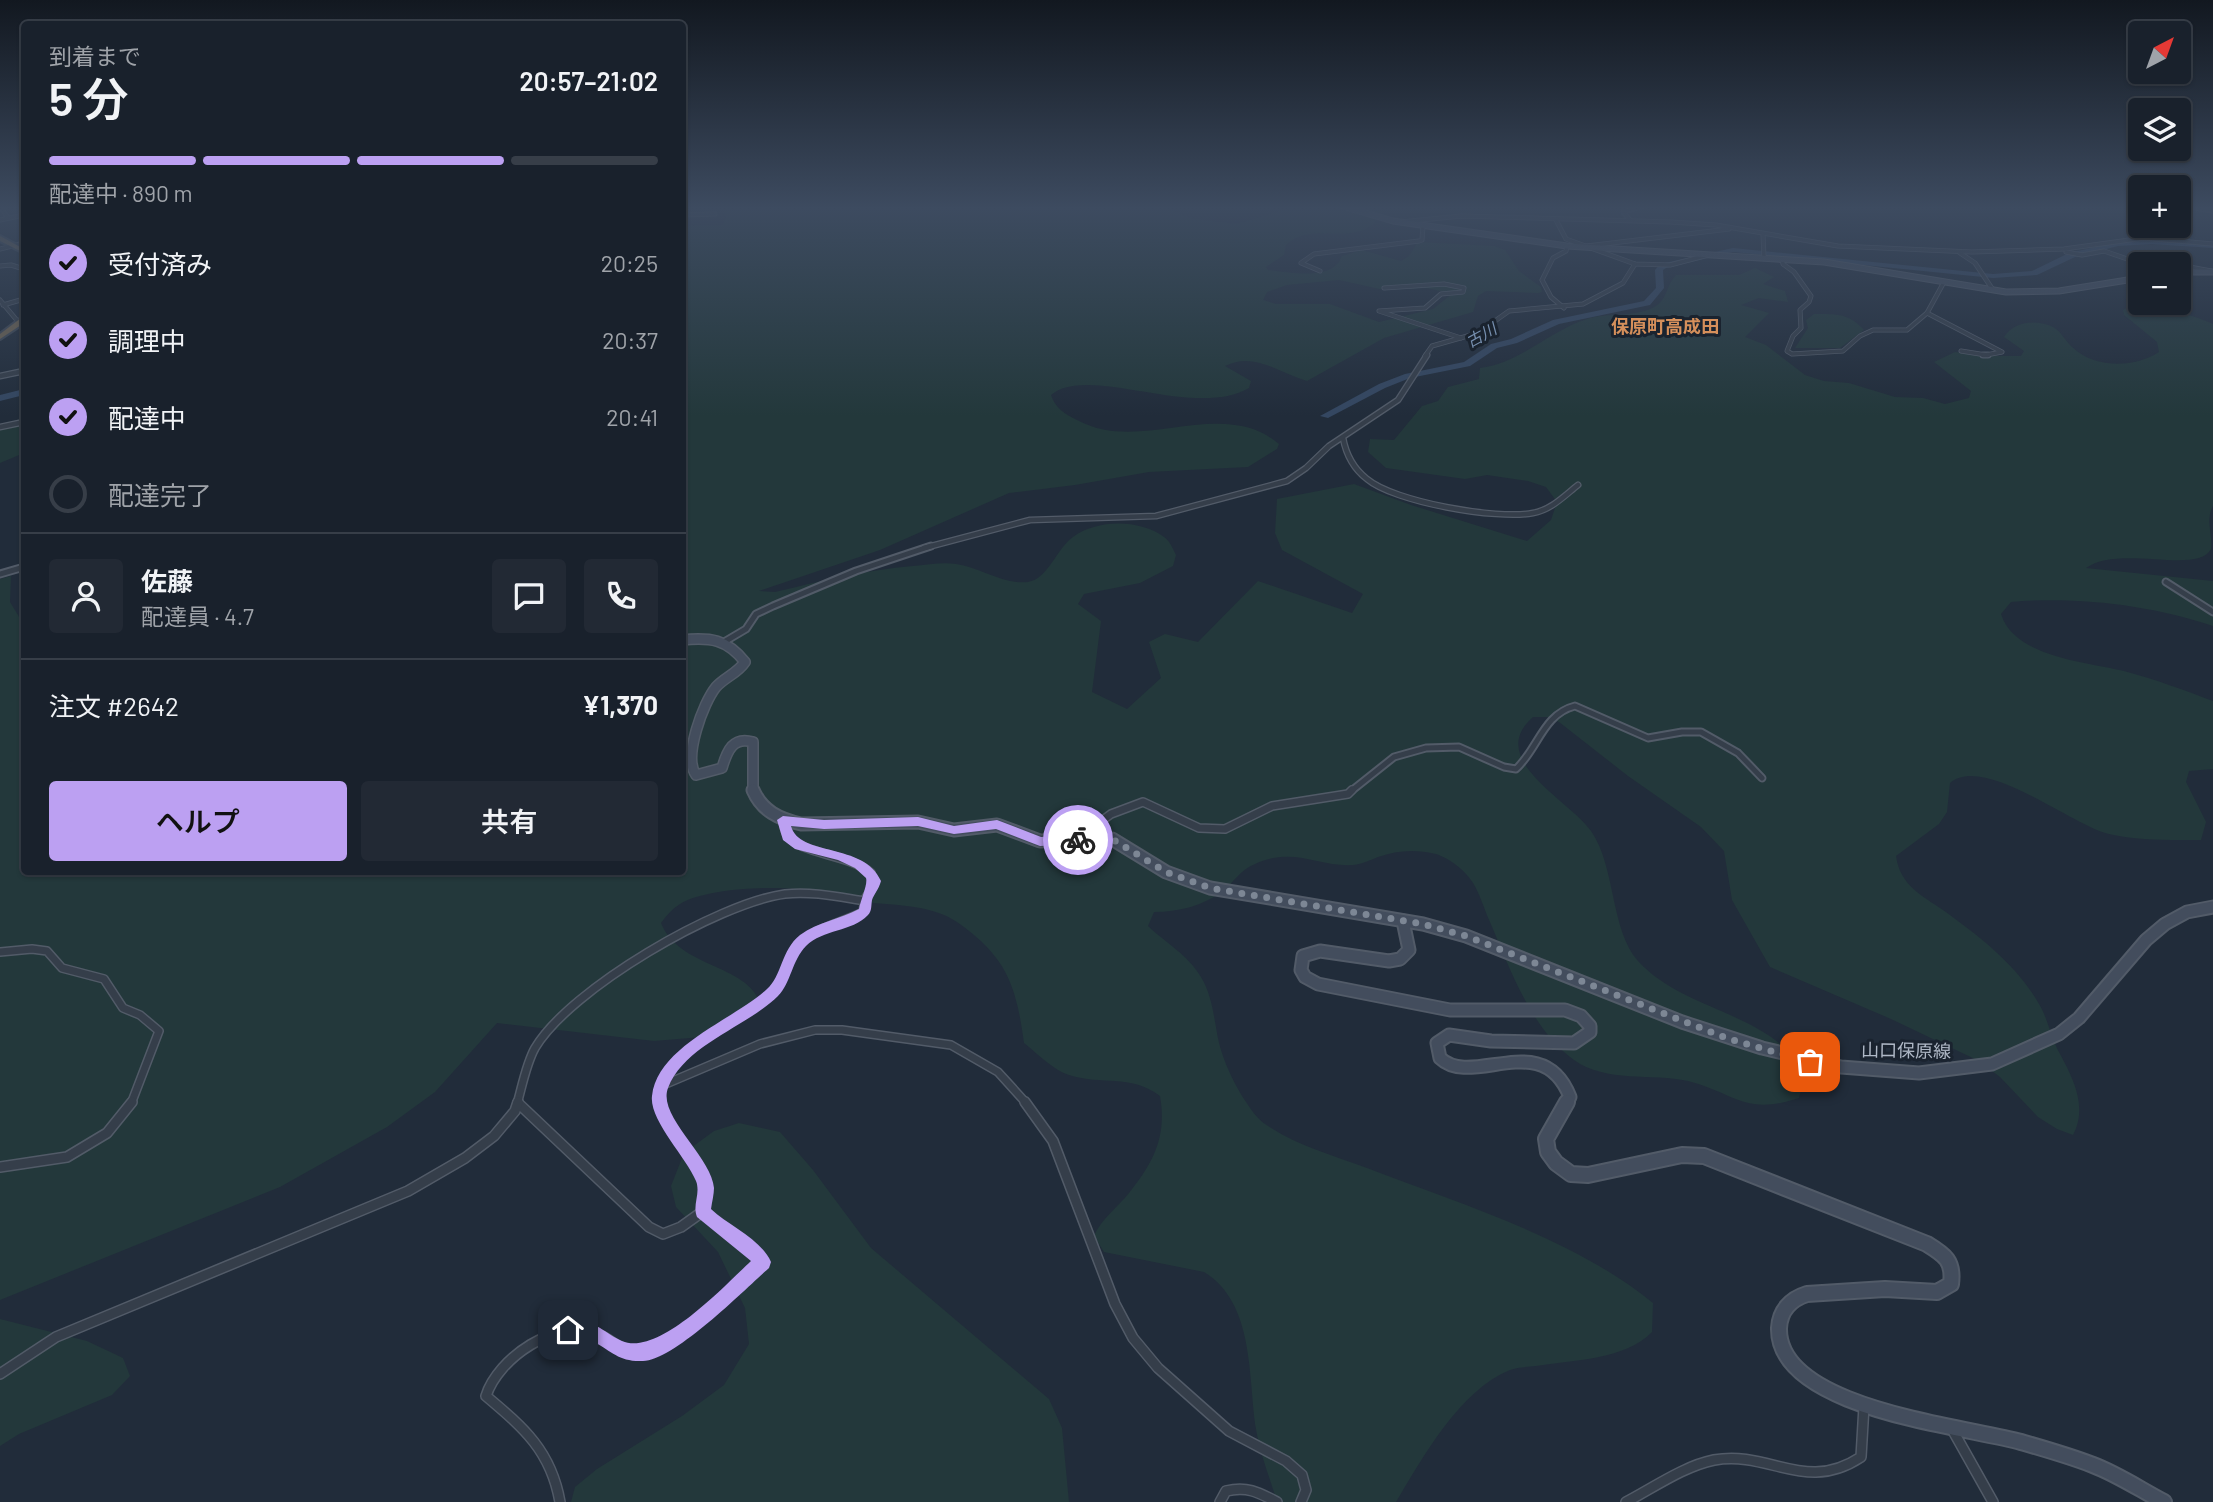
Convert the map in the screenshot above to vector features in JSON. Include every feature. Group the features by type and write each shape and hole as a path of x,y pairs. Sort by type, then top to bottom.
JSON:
{"highway":[{"path":"0,337 21,327"}],"main road":[{"path":"1910,276 1993,290 2053,292 2128,280"},
{"path":"686,639 711,636 737,650 745,662 740,671 719,683 707,704 690,760 691,768 696,775 722,768 728,748 734,743 747,740 753,742 753,791 760,805 783,820"},
{"name":"山口保原線","path":"783,820 801,824 835,825 918,822 954,830 997,825 1040,841 1112,839 1166,872 1210,888 1404,920 1455,933 1666,1015 1763,1049 1810,1062 1897,1072 1971,1069 2006,1061 2039,1046 2079,1020 2148,935 2174,916 2213,907"},
{"path":"1404,920 1409,950 1400,959 1389,961 1320,951 1303,956 1300,962 1301,972 1318,984 1450,1010 1556,1009 1572,1010 1583,1016 1589,1024 1589,1032 1586,1038 1574,1043 1491,1041 1449,1035 1437,1043 1436,1053 1442,1062 1453,1067 1533,1063 1546,1065 1557,1072 1567,1082 1570,1097 1546,1139 1548,1152 1556,1163 1571,1174 1588,1175 1682,1155 1704,1156 1906,1234 1944,1255 1953,1271 1951,1283 1937,1292 1885,1289 1807,1294 1795,1298 1784,1309 1779,1329 1785,1354 1802,1375 1822,1389 1864,1406 1950,1424 2094,1465 2164,1502"}],"street":[{"path":"1544,276 1542,280 1551,298 1564,307"},
{"path":"724,642 746,629 756,614 773,606 856,571 926,547 1030,520 1166,514 1287,481 1306,468 1329,446 1402,396 1430,348 1490,327 1509,311 1579,306 1608,293 1624,282 1628,276"},
{"path":"1797,276 1811,296 1809,302 1800,310 1801,328 1793,336 1788,352 1847,350 1866,333 1880,329 1900,332 1927,313 1944,282"},
{"path":"1984,276 1993,290"},
{"path":"1384,288 1404,289 1435,282 1464,288 1463,292 1441,294 1426,308 1379,311 1463,338"},
{"path":"1,303 21,300"},
{"path":"1,303 21,324"},
{"path":"1927,313 2002,352 1986,355 1961,351"},
{"path":"0,376 21,371"},
{"path":"0,427 21,423"},
{"path":"1343,438 1356,469 1372,484 1403,495 1463,509 1491,513 1531,513 1560,501 1578,485"},
{"path":"0,575 21,568"},
{"path":"2166,582 2213,611"},
{"path":"1075,840 1111,814 1143,803 1199,828 1225,829 1283,803 1348,794 1388,760 1426,748 1459,747 1504,767 1516,769 1553,716 1562,707 1569,706 1575,706 1648,738 1701,732 1738,753 1762,778"},
{"path":"518,1103 649,1227 663,1234 681,1227 702,1212 706,1188 704,1180 684,1143 664,1116 659,1100 661,1086 677,1062 700,1042 774,992 791,953 803,940 819,930 850,920 863,912 874,881 872,875 860,864 799,845 787,837 783,820"},
{"path":"0,1374 55,1337 434,1178 494,1136 507,1122 518,1103 534,1049 542,1036 595,989 662,944 724,912 785,894 812,893 865,901"},
{"path":"0,952 32,948 47,951 62,968 104,979 123,1008 150,1022 159,1031 137,1094 127,1111 107,1133 67,1157 0,1167"},
{"path":"661,1086 760,1044 815,1030 842,1030 951,1045 998,1072 1016,1089 1053,1141 1115,1304 1133,1338 1158,1368 1229,1431 1286,1461 1302,1475 1306,1490 1301,1502"},
{"path":"560,1502 550,1460 524,1427 486,1396 490,1381 494,1374 523,1349 540,1339 568,1330 595,1332 619,1350 645,1353 676,1337 700,1319 763,1262 751,1249 720,1229 702,1212"},
{"path":"1626,1502 1713,1460 1734,1460 1803,1473 1830,1473 1852,1465 1861,1457 1864,1406"},
{"path":"1950,1424 1993,1502"},
{"path":"1220,1502 1226,1491 1242,1486 1254,1488 1277,1502"}],"green space":[{"path":"686,276 1526,276 1541,287 1542,292 1538,293 1486,291 1478,296 1473,312 1384,338 1307,381 1266,365 1246,361 1225,366 1251,381 1249,388 1226,396 1200,398 1115,387 1068,387 1051,395 1055,404 1068,415 1096,428 1135,432 1195,425 1235,425 1258,431 1279,444 1277,449 1248,467 1149,472 1009,493 880,550 759,591 775,592 861,573 940,563 965,566 1010,581 1028,582 1041,575 1067,542 1083,531 1106,524 1143,527 1168,541 1176,555 1173,566 1140,583 1084,594 1078,604 1101,621 1092,692 1127,709 1161,678 1149,642 1165,634 1198,642 1258,581 1352,613 1363,594 1282,550 1275,533 1277,499 1354,484 1411,505 1527,541 1551,520 1557,502 1546,487 1528,481 1487,475 1465,479 1386,468 1368,452 1370,439 1394,440 1422,406 1438,401 1448,387 1479,379 1480,368 1521,354 1573,324 1595,317 1640,312 1656,306 1663,299 1675,276 1774,277 1763,284 1785,291 1788,302 1759,298 1741,305 1769,313 1745,337 1766,345 1805,375 1824,381 1849,383 1895,397 1923,398 1945,404 1969,398 1971,391 1934,362 1955,352 1983,356 2021,356 2024,351 2004,337 2014,328 2026,323 2047,324 2059,331 2081,354 2115,364 2139,361 2159,352 2157,342 2124,315 2123,310 2128,308 2128,315 2189,315 2213,324 2213,506 2209,522 2211,549 2203,556 2190,560 2117,559 2100,561 2086,568 2213,581 2213,626 2165,613 2087,601 2011,602 2001,614 2008,628 2036,649 2135,674 2213,701 2213,769 2189,771 2186,782 2206,822 2201,840 2143,839 2109,834 2005,784 1984,777 1965,776 1950,783 1947,812 1939,824 1896,856 1902,875 1913,888 1983,941 2008,964 2030,990 2042,1010 2077,1093 2079,1114 2073,1135 2038,1117 2000,1077 1979,1061 1891,1019 1770,967 1732,900 1724,851 1701,827 1549,717 1533,717 1521,733 1519,748 1524,763 1535,778 1591,831 1605,862 1617,915 1629,948 1638,961 1674,989 1756,1028 1775,1040 1803,1066 1804,1078 1799,1098 1781,1103 1753,1104 1688,1081 1615,1075 1600,1072 1574,1060 1546,1032 1523,997 1473,883 1457,866 1436,854 1421,851 1399,852 1353,865 1294,857 1269,859 1245,869 1223,891 1207,901 1172,911 1154,912 1148,926 1183,956 1201,977 1211,1001 1223,1057 1238,1090 1255,1115 1265,1124 1302,1144 1478,1210 1553,1242 1622,1280 1653,1303 1652,1332 1628,1348 1582,1360 1516,1368 1492,1380 1475,1393 1430,1446 1396,1502 1277,1502 1258,1438 1246,1343 1233,1302 1221,1286 1204,1272 1104,1252 1094,1236 1105,1218 1138,1182 1152,1159 1162,1124 1160,1096 1149,1089 1127,1082 1081,1078 1063,1073 1024,1043 1017,1005 1006,974 987,948 957,922 922,908 858,901 803,890 753,888 704,895 680,904 661,923 670,938 682,949 742,980 753,990 760,1003 702,1037 654,1041 497,1023 435,1092 387,1127 280,1187 0,1300 0,579 11,576 10,602 21,620 21,875 686,875","holes":["1339,280 1384,290 1427,288 1452,294 1433,309 1379,322 1330,304 1276,304 1263,300 1267,292 1287,285"]},
{"path":"1814,314 1847,317 1864,330 1840,348 1795,348 1808,328 1806,320"},
{"path":"21,426 21,454 0,463 0,430"},
{"path":"739,1123 780,1132 813,1170 871,1248 1049,1399 1062,1428 1069,1502 571,1502 575,1487 597,1469 682,1416 724,1385 749,1344 745,1308 718,1252 676,1207 671,1186 684,1153 714,1131"},
{"path":"0,1319 87,1341 123,1358 130,1376 112,1395 19,1434 0,1446"}],"waterway":[{"name":"古川","path":"1325,416 1382,386 1408,376 1467,364 1494,346 1514,341 1556,322 1647,303 1660,288 1659,276"},
{"path":"0,398 21,393"}],"way so far":[{"path":"1078,840 1112,839 1166,872 1210,888 1423,924 1466,936 1729,1039 1810,1062"}],"district":[{"name":"保原町高成田","path":"1665,327"}],"route":[{"path":"568,1330 595,1332 619,1350 645,1353 676,1337 700,1319 763,1262 751,1249 720,1229 702,1212 706,1188 704,1180 684,1143 664,1116 659,1100 661,1086 677,1062 700,1042 774,992 791,953 803,940 819,930 850,920 866,907 866,897 872,890 874,881 872,875 860,864 841,856 799,845 787,837 783,820 824,825 902,821 954,830 997,825 1007,827 1023,837 1040,841 1078,840"}]}
